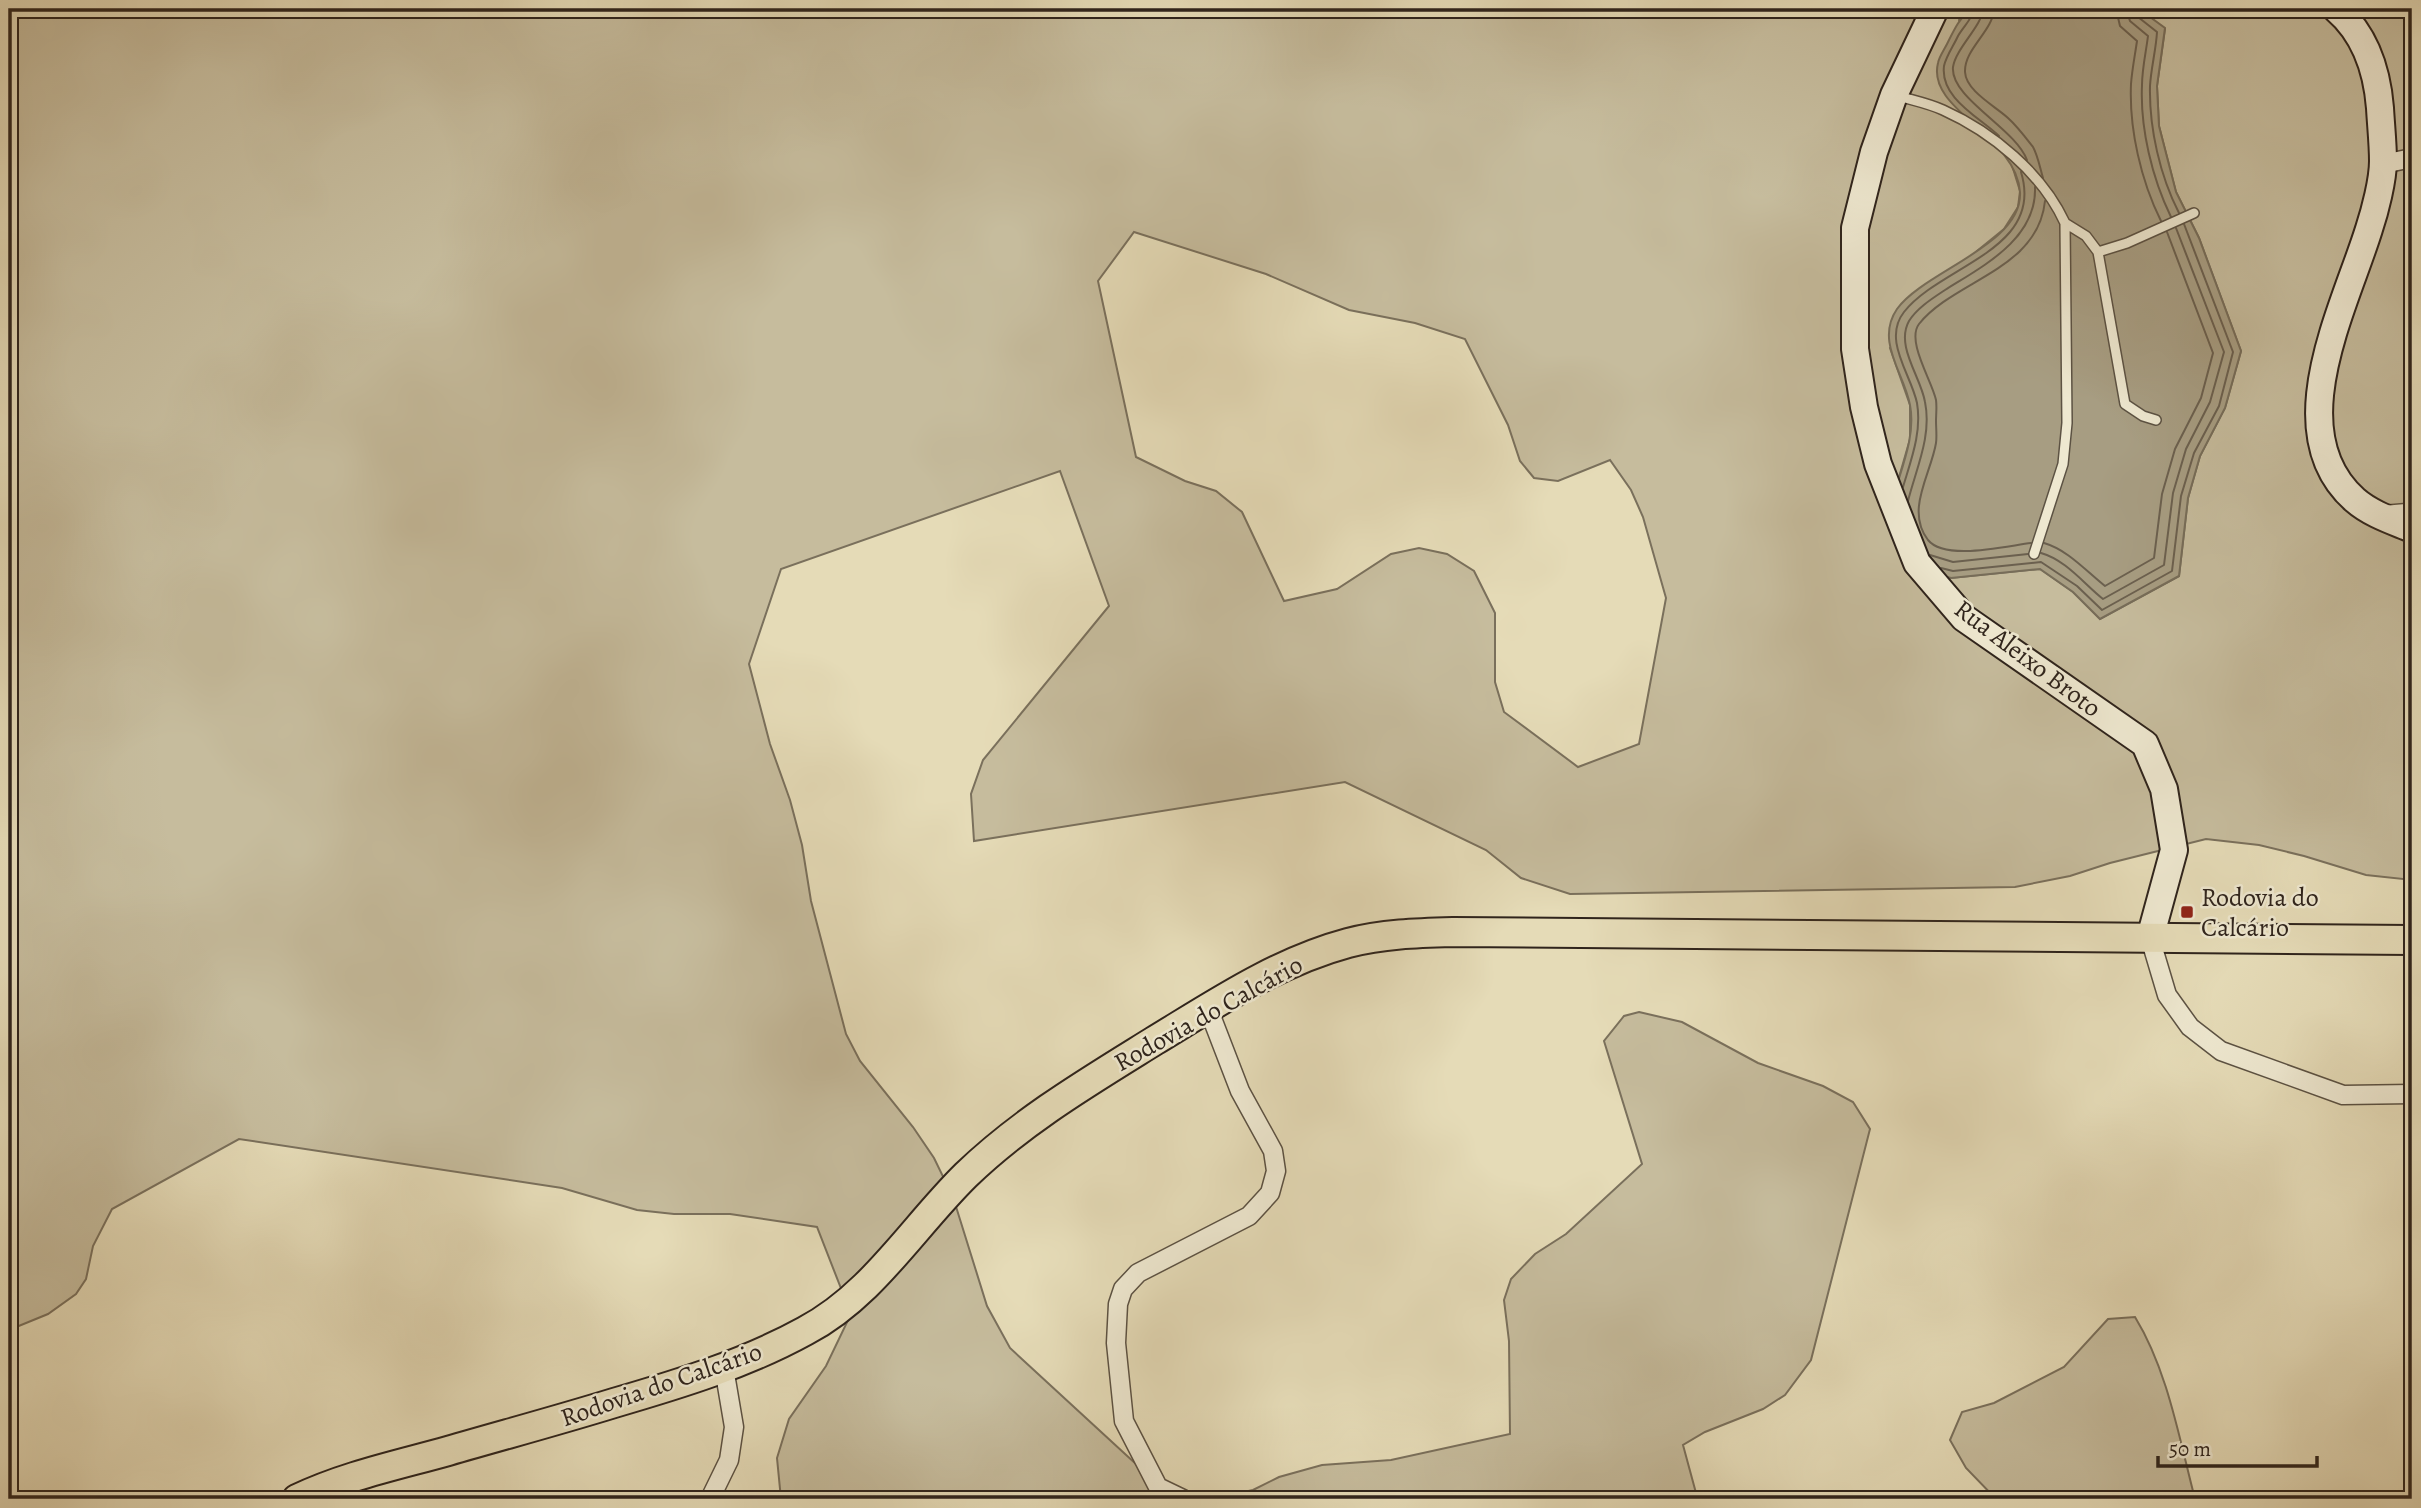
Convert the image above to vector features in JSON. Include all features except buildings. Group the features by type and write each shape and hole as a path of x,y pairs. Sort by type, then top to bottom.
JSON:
{"main road":[{"name":"Rodovia do Calcário","path":"297,1499 360,1475 668,1387 724,1368 807,1331 852,1298 956,1185 992,1150 1058,1100 1208,1008 1289,964 1350,943 1396,934 1467,932 2412,940"}],"street":[{"name":"Rua Aleixo Broto","path":"1935,9 1894,95 1874,152 1855,228 1855,349 1864,407 1878,464 1917,563 1965,618 2145,744 2164,789 2174,850 2150,938"},
{"path":"2336,9 2351,22 2369,54 2379,96 2384,164 2370,227 2337,320 2320,391 2321,437 2333,472 2355,500 2373,512 2412,529"},
{"path":"2384,164 2412,158"},
{"path":"2150,938 2167,995 2190,1027 2221,1051 2343,1095 2412,1094"},
{"path":"1183,1499 1158,1487 1124,1421 1116,1343 1118,1304 1123,1289 1138,1273 1250,1216 1270,1193 1276,1171 1273,1151 1240,1091 1208,1008"},
{"path":"710,1499 729,1460 734,1427 724,1368"}],"lane":[{"path":"1894,95 1941,109 1991,136 2056,202 2065,223 2067,423 2063,464 2034,554"},
{"path":"2098,252 2127,243 2194,213"},
{"path":"2065,223 2086,236 2098,252 2125,404 2156,420"},
{"path":"2373,512 2412,508"}],"shaded area":[{"path":"9,9 1970,9 1959,20 1992,139 2011,162 2020,191 2018,207 2004,229 1977,251 1890,348 1910,405 1910,439 1893,498 1951,578 2040,569 2073,592 2100,619 2179,576 2188,498 2200,456 2225,408 2241,351 2199,238 2176,192 2159,126 2157,86 2165,29 2139,9 2412,9 2412,880 2366,875 2259,845 2206,839 2070,876 2015,887 1570,894 1521,878 1486,850 1345,782 974,841 971,794 983,760 1109,606 1060,471 781,569 749,664 770,744 790,800 802,845 811,901 846,1034 860,1061 913,1127 934,1158 953,1197 987,1306 1010,1348 1174,1499 781,1499 777,1458 789,1419 826,1366 851,1314 817,1227 730,1214 674,1214 637,1210 562,1188 239,1139 112,1209 93,1246 86,1279 76,1294 48,1314 9,1330","holes":["1134,232 1266,274 1349,310 1415,323 1465,339 1508,425 1520,461 1534,478 1558,481 1610,460 1631,490 1643,517 1666,598 1639,744 1578,767 1504,712 1495,682 1495,613 1474,571 1447,554 1419,548 1391,554 1337,589 1284,601 1242,512 1216,491 1185,481 1136,457 1098,281"]},
{"path":"1639,1012 1682,1022 1758,1063 1823,1086 1853,1102 1870,1129 1811,1360 1785,1395 1763,1409 1705,1432 1683,1445 1696,1493 1713,1499 1211,1499 1253,1490 1279,1477 1322,1465 1391,1460 1510,1434 1509,1341 1504,1300 1511,1279 1535,1254 1566,1234 1642,1164 1604,1041 1624,1016"},
{"path":"2135,1317 2164,1382 2195,1499 1996,1499 1966,1468 1950,1440 1962,1412 1994,1403 2064,1367 2108,1319"}],"water":[{"path":"1970,9 2139,9 2165,28 2157,86 2159,126 2176,192 2199,238 2241,351 2225,408 2200,456 2188,498 2179,576 2100,619 2073,592 2040,569 1951,578 1925,571 1893,498 1907,452 1911,417 1907,393 1890,345 1891,321 1897,309 1910,295 1990,242 2006,227 2017,211 2020,192 2015,172 2004,154 1945,95 1938,80 1940,56 1957,25"}],"place":[{"name":"Rodovia do Calcário","path":"2187,912"}]}
